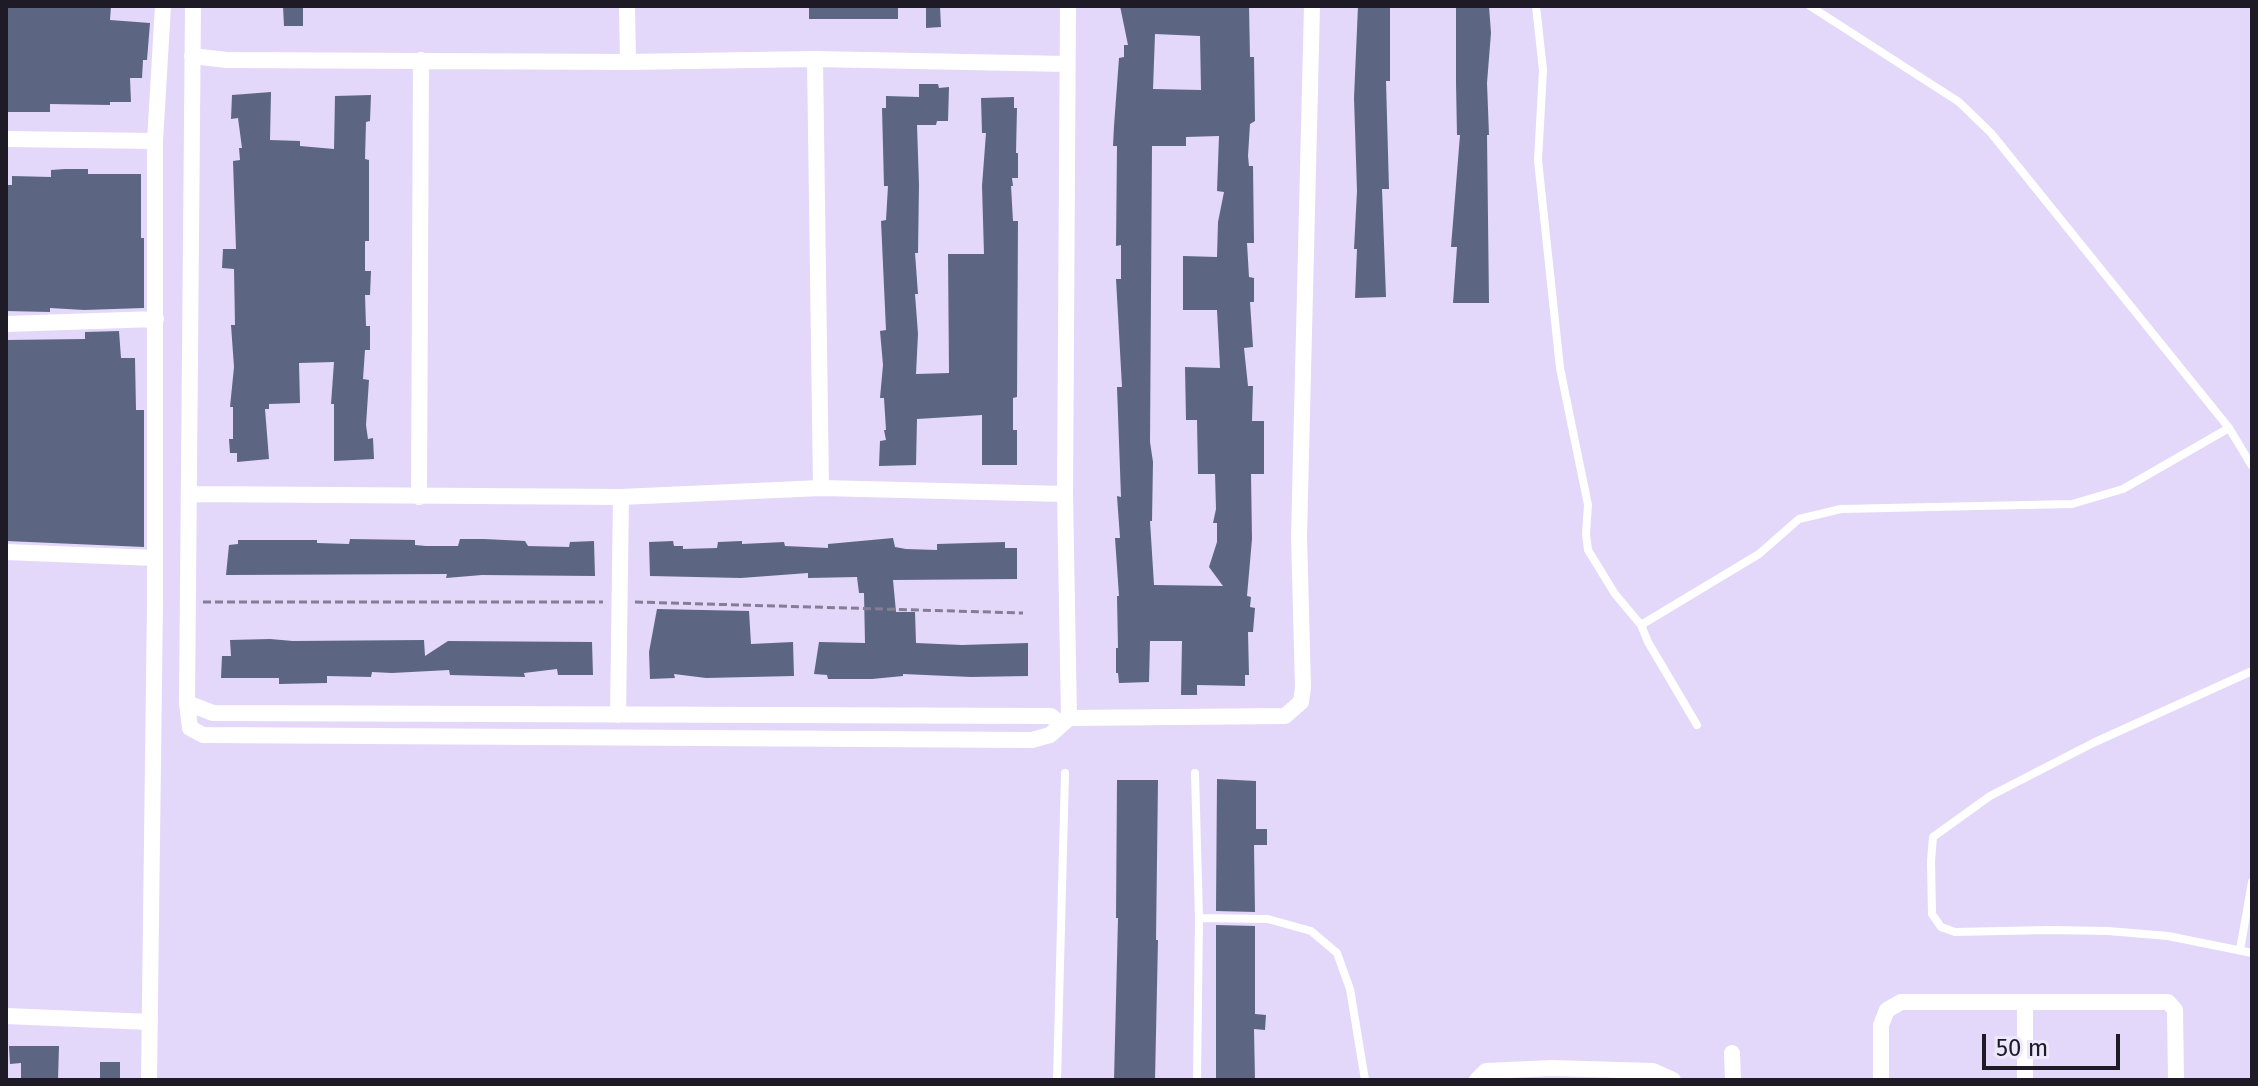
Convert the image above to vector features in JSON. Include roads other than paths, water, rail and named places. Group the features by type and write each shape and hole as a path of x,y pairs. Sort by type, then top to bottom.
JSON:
{"street":[{"path":"149,1080 155,558 155,141 163,6"},
{"path":"193,6 187,703 190,728 203,735 1032,740 1050,735 1065,721 1068,6"},
{"path":"627,6 628,62"},
{"path":"187,703 213,713 1051,716 1065,721 1285,716 1301,702 1303,687 1299,536 1312,6"},
{"path":"192,56 227,60 628,62 815,59 1067,64"},
{"path":"815,59 821,488"},
{"path":"419,497 421,60"},
{"path":"6,139 155,141"},
{"path":"6,324 156,319"},
{"path":"191,494 621,497 821,488 1065,494"},
{"path":"618,715 621,497"},
{"path":"6,552 155,558"},
{"path":"1881,1080 1881,1025 1887,1010 1901,1002 2168,1002 2175,1010 2176,1080"},
{"path":"2025,1002 2025,1080"},
{"path":"6,1016 150,1022"},
{"path":"1732,1053 1733,1080"},
{"path":"1477,1080 1486,1071 1552,1074 1653,1071 1673,1080"}],"lane":[{"path":"1536,6 1543,70 1538,160 1560,368 1588,505 1588,550 1615,594 1641,625 1697,725"},
{"path":"1810,6 1959,102 1991,133 2229,428 2252,466"},
{"path":"1641,625 1759,554 1799,519 1841,509 2072,504 2123,489 2229,428"},
{"path":"2252,671 2093,743 1990,796 1933,837 1931,861 1932,914 1941,927 1955,932 2108,931 2168,936 2252,953"},
{"path":"1057,1080 1065,773"},
{"path":"1195,773 1199,918 1197,1080"},
{"path":"2240,950 2252,882"},
{"path":"1199,918 1268,919 1311,931 1337,953 1350,989 1365,1080"}]}
